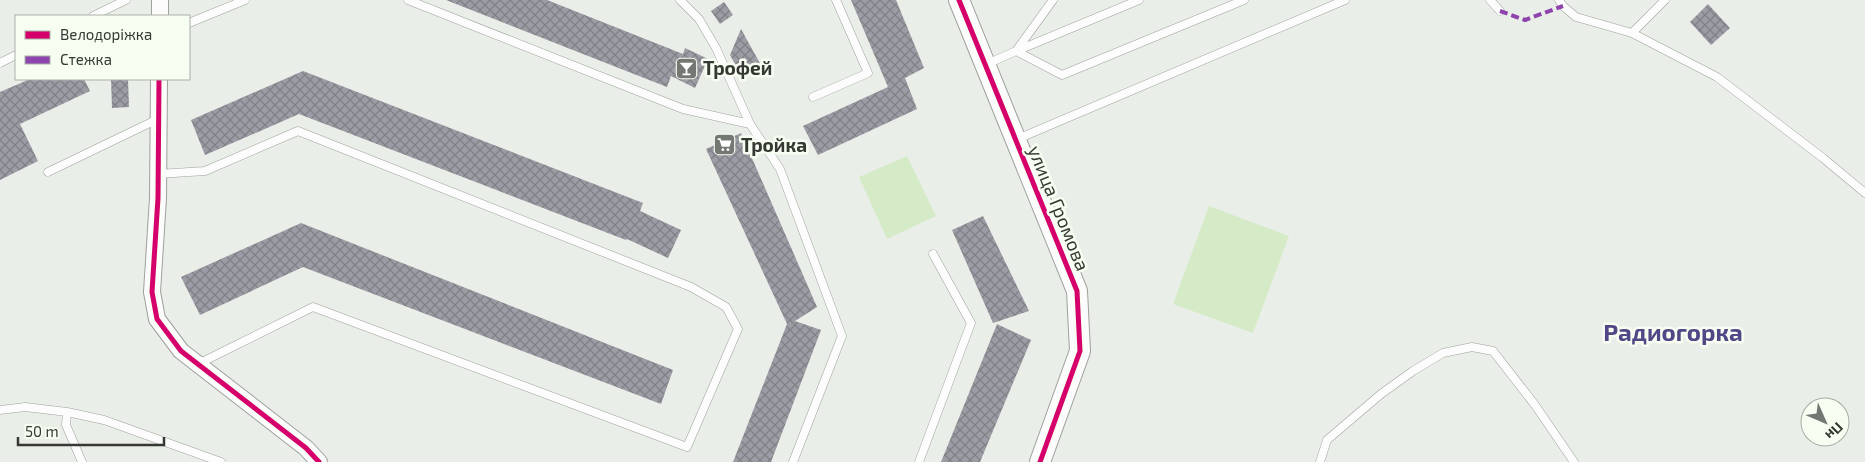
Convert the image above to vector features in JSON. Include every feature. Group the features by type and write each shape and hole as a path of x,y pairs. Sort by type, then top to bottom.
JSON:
{"street":[{"path":"160,0 160,15"},
{"name":"улица Громова","path":"959,0 987,64 1015,140 1077,291 1080,351 1040,462"},
{"path":"159,80 158,198 152,292 157,318 181,351 306,448 319,462"}],"lane":[{"path":"95,15 126,0"},
{"path":"190,23 245,0"},
{"path":"408,0 683,109 750,124"},
{"path":"680,0 699,19 716,48 750,124 780,169 842,336 793,462"},
{"path":"813,97 868,73 836,0"},
{"path":"1016,50 1053,0"},
{"path":"987,64 1016,50 1139,0"},
{"path":"1016,50 1062,75 1244,0"},
{"path":"1015,140 1345,0"},
{"path":"1490,0 1500,11"},
{"path":"1559,0 1576,17 1632,34 1717,77 1865,192"},
{"path":"1632,34 1665,0"},
{"path":"0,63 15,56"},
{"path":"48,172 158,119"},
{"path":"158,174 206,171 298,131 691,287 726,307 738,329 687,447 313,307 197,364"},
{"path":"919,462 971,323 933,254"},
{"path":"1320,462 1327,440 1381,394 1413,371 1443,353 1472,347 1494,351 1535,405 1574,462"},
{"path":"0,410 25,407 68,412 104,420 221,462"},
{"path":"68,412 66,425 82,462"}],"green space":[{"path":"907,156 936,216 887,239 859,177"},
{"path":"1209,206 1289,236 1253,333 1173,304"}],"building":[{"path":"446,0 547,0 683,54 685,48 708,59 695,88 671,76 667,87"},
{"path":"851,0 896,0 924,68 905,78 917,109 818,155 803,126 888,87"},
{"path":"724,2 733,15 720,24 711,11"},
{"path":"1708,4 1730,28 1711,45 1690,22"},
{"path":"741,29 762,67 750,74 740,73 730,55"},
{"path":"303,71 643,203 640,211 681,230 668,258 627,239 299,114 205,155 191,120"},
{"path":"28,80 84,80 90,91 20,124 38,161 0,180 0,92"},
{"path":"111,80 128,80 129,107 112,108"},
{"path":"741,133 817,307 795,321 821,330 771,462 733,462 787,324 706,149"},
{"path":"983,216 1029,311 993,323 952,230"},
{"path":"301,223 673,370 661,404 303,267 200,315 181,277"},
{"path":"997,324 1031,340 980,462 941,462"}],"marked path":[{"path":"1500,11 1525,20 1563,6"}],"cycle path":[{"path":"959,0 1077,291 1080,351 1040,462"},
{"path":"159,80 158,198 152,292 157,319 181,351 306,448 319,462"}],"place":[{"name":"Трофей","path":"687,68"},
{"name":"Тройка","path":"725,145"}],"district":[{"name":"Радиогорка","path":"1673,333"}]}
